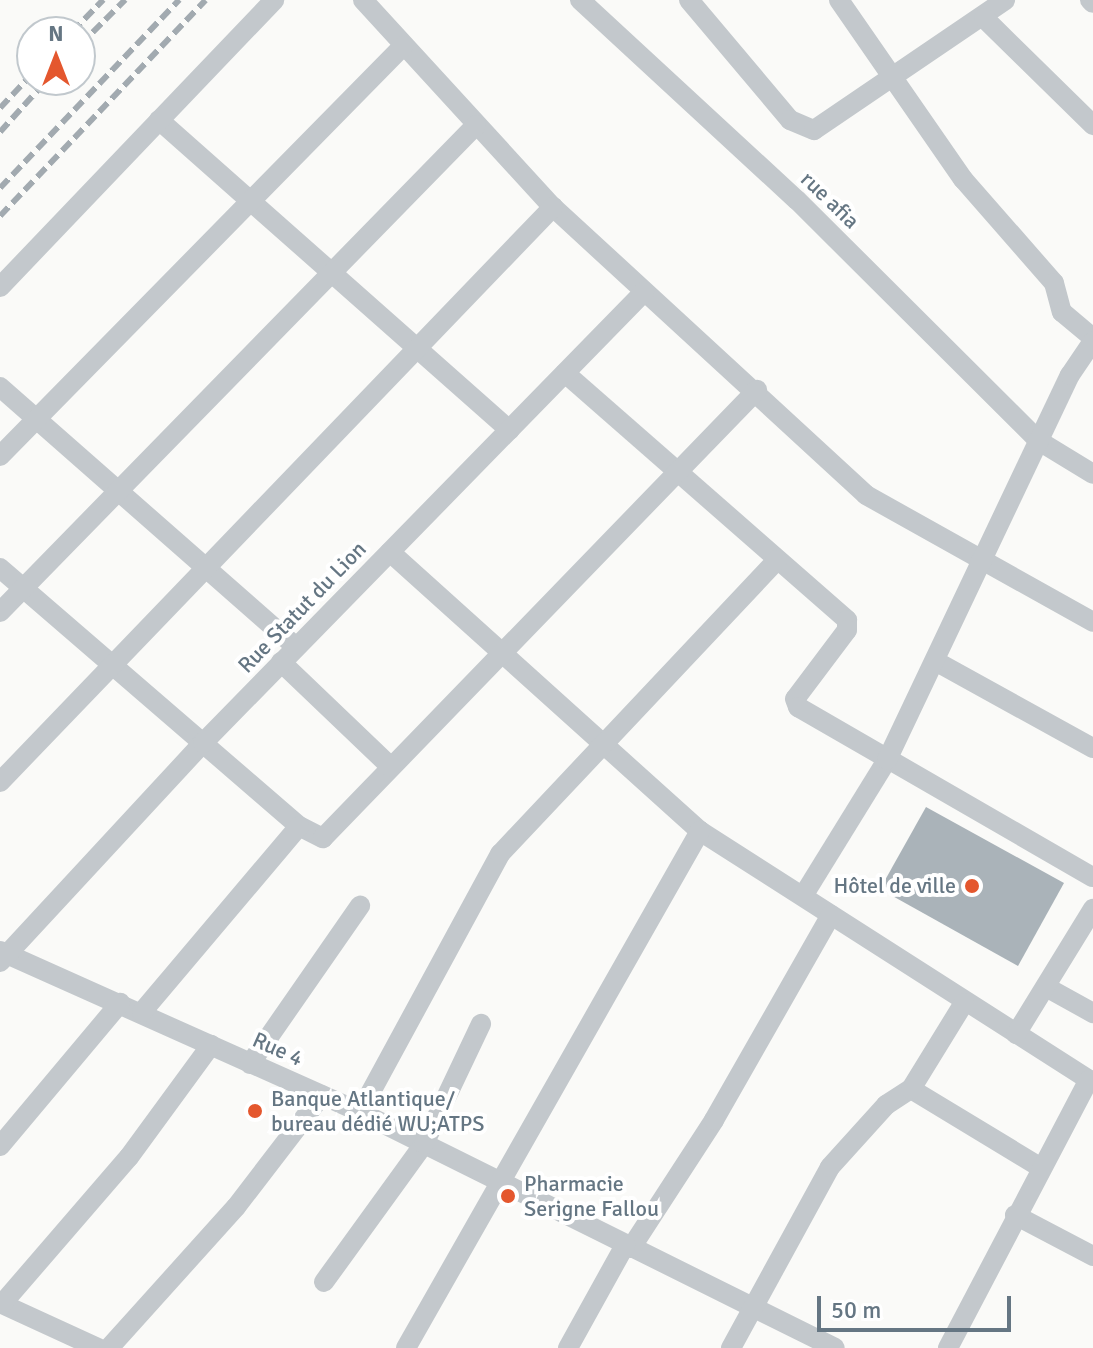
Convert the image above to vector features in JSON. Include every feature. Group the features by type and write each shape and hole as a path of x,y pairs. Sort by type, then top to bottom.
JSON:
{"street":[{"path":"0,287 274,0"},
{"path":"363,0 553,207 644,292 757,390 866,495 1093,622"},
{"name":"rue afia","path":"580,0 797,200 1039,441 1093,474"},
{"path":"689,0 803,127 814,130 984,18 1005,0"},
{"path":"803,896 887,760 937,662 1039,441 1093,339 1062,312 1054,283 963,179 839,0"},
{"path":"984,18 1093,125"},
{"path":"0,456 247,198 403,46"},
{"path":"159,120 509,430"},
{"path":"0,612 476,125"},
{"path":"0,782 415,347 553,207"},
{"name":"Rue Statut du Lion","path":"2,956 288,655 644,292"},
{"path":"565,373 848,626 794,704 1093,877"},
{"path":"0,387 121,490 204,568 391,767"},
{"path":"0,568 111,668 299,826 323,838 757,390"},
{"path":"390,552 700,831 964,1003 1091,1081 1040,1167 948,1348"},
{"path":"360,1112 482,879 600,743 777,560"},
{"path":"937,662 1093,748"},
{"path":"142,1012 299,826"},
{"path":"406,1348 504,1184 700,831"},
{"path":"250,1064 360,906"},
{"path":"1016,1034 1093,909"},
{"path":"568,1348 628,1246 714,1120 831,915"},
{"name":"Rue 4","path":"2,956 142,1012 360,1112 835,1348"},
{"path":"1046,987 1093,1013"},
{"path":"0,1146 120,1003"},
{"path":"731,1348 830,1167 886,1105 911,1089 964,1003"},
{"path":"324,1282 424,1144 481,1024"},
{"path":"98,1348 1,1304 129,1157 211,1045"},
{"path":"911,1089 1040,1167"},
{"path":"109,1348 236,1207 322,1095"},
{"path":"1015,1215 1093,1256"}],"building":[{"name":"Hôtel de ville","path":"926,807 1064,883 1018,966 880,889"}],"railway":[{"path":"88,16 103,0"},
{"path":"96,29 125,0"},
{"path":"0,188 179,0"},
{"path":"0,216 206,0"},
{"path":"0,108 16,91"},
{"path":"0,132 33,96"}],"place":[{"name":"Hôtel de ville","path":"972,886"},
{"name":"Banque Atlantique/ bureau dédié WU;ATPS","path":"255,1111"},
{"name":"Pharmacie Serigne Fallou","path":"508,1196"}]}
